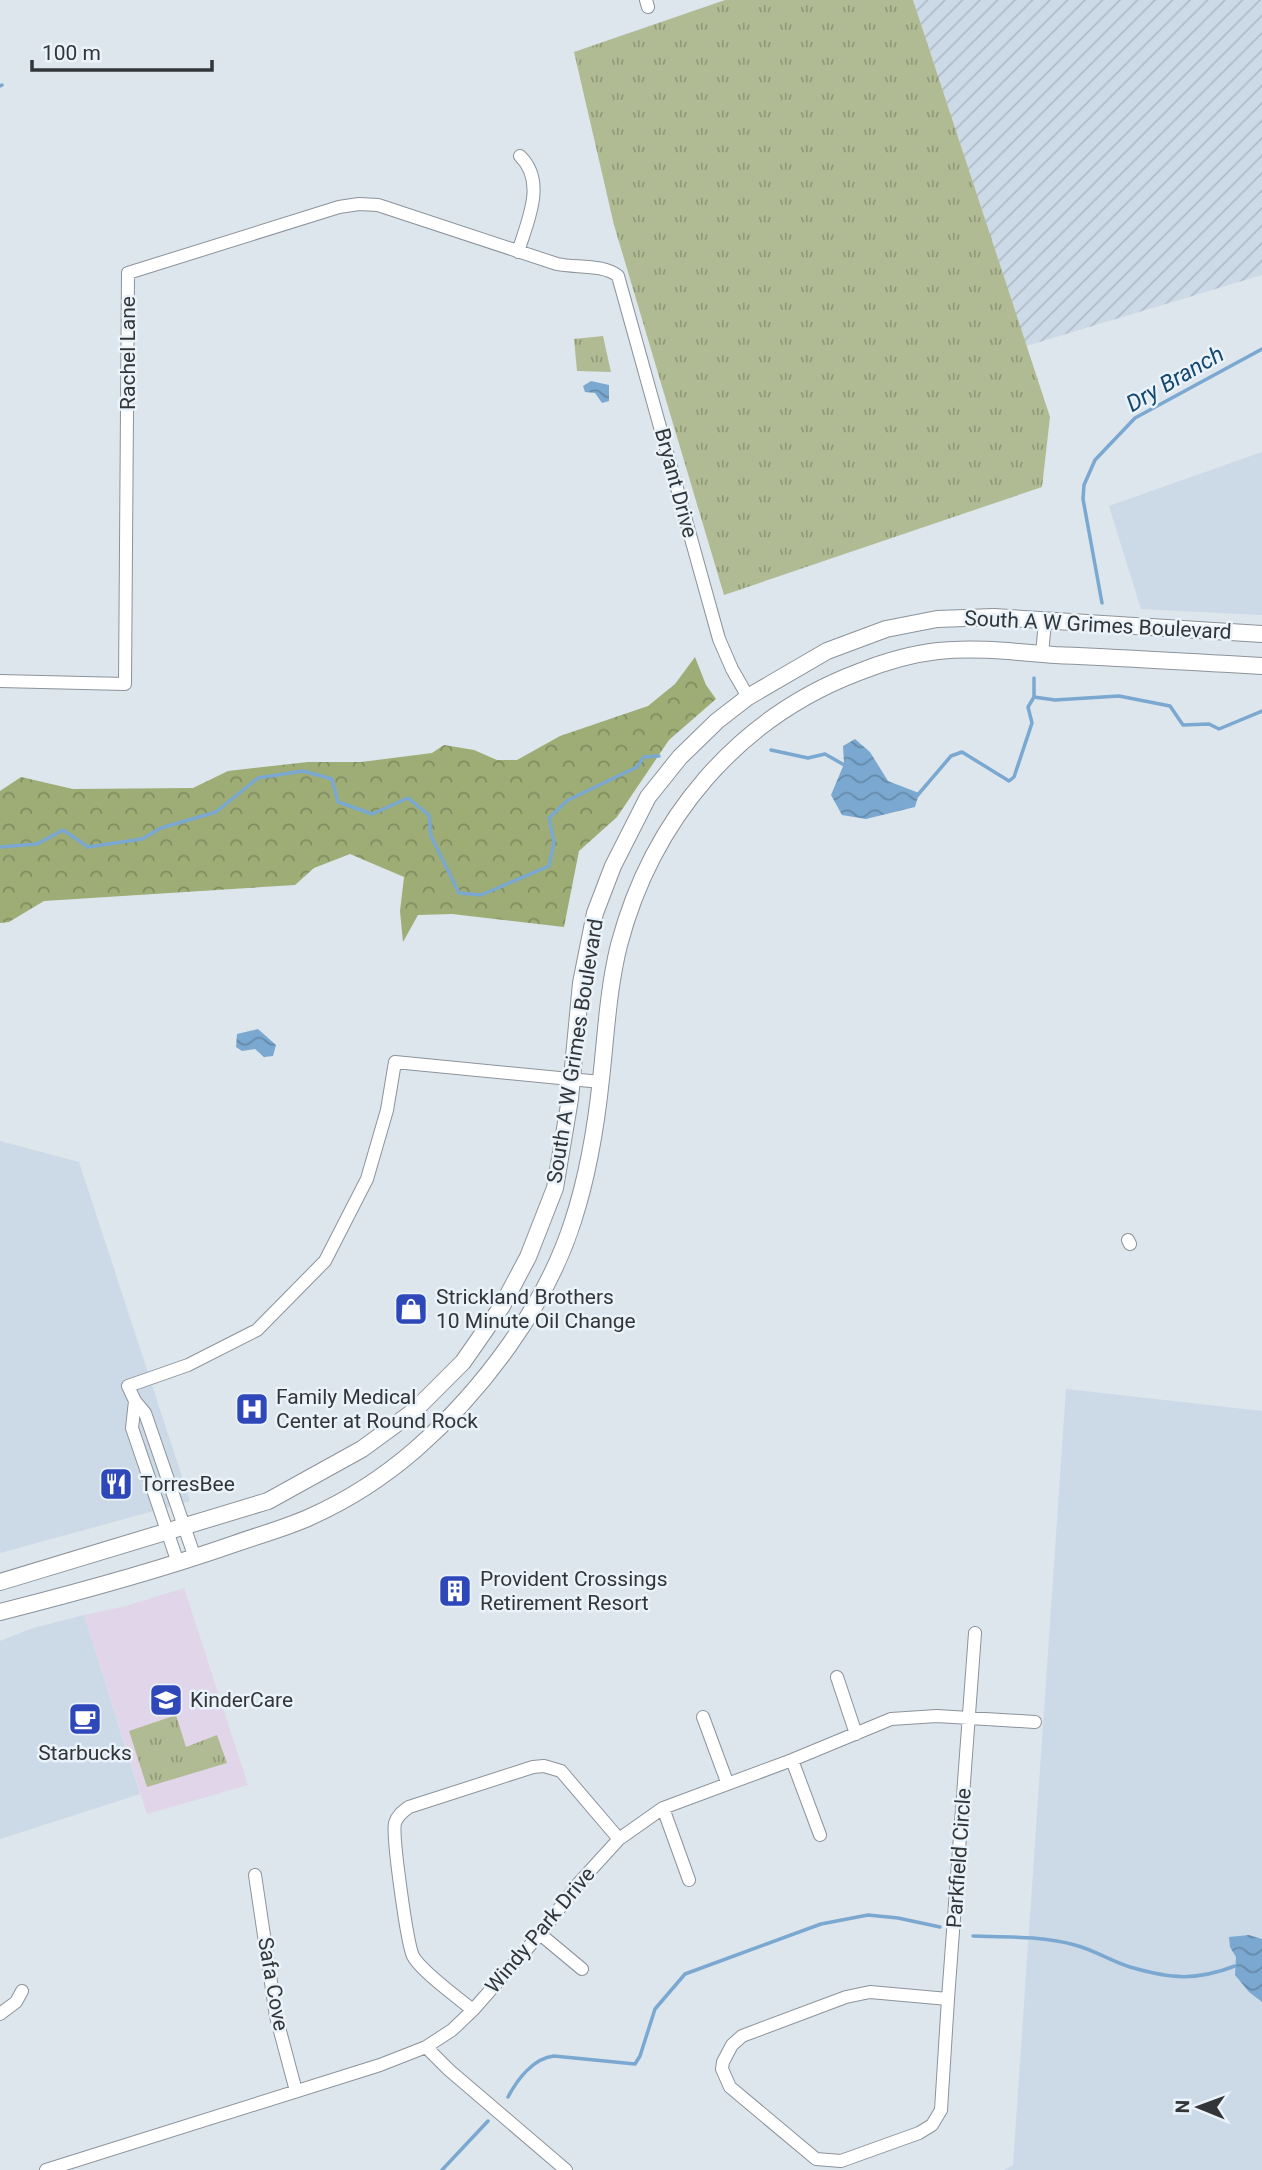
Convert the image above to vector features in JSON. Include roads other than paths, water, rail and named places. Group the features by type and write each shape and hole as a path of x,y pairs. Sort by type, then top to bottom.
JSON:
{"main road":[{"name":"South A W Grimes Boulevard","path":"0,1582 268,1501 362,1449 414,1411 463,1362 502,1307 528,1257 555,1188 572,1079 581,983 595,914 612,866 648,797 680,757 717,721 748,697 827,652 886,629 937,619 994,617 1262,634"},
{"name":"South A W Grimes Boulevard","path":"0,1612 100,1587 195,1558 310,1517 364,1488 415,1450 466,1401 505,1352 542,1294 573,1222 594,1136 608,1013 619,947 643,873 678,814 696,790 724,758 765,722 826,684 885,662 936,651 993,650 1262,666"}],"street":[{"path":"518,252 534,191 534,176 527,162 520,156"},
{"name":"Rachel Lane","path":"0,681 125,684 128,273 339,207 359,204 378,205 574,268 610,270"},
{"name":"Bryant Drive","path":"610,270 618,276 623,288 719,639 748,697"},
{"path":"1042,654 1045,621"},
{"path":"195,1558 145,1413 128,1386 188,1365 257,1329 325,1261 367,1179 387,1110 395,1062 601,1082"},
{"path":"135,1401 132,1428 178,1563"},
{"name":"Parkfield Circle","path":"948,1999 870,1992 846,1997 742,2036 724,2058 722,2069 730,2087 808,2154 823,2161 841,2161 919,2133 937,2117 941,2110 975,1633"},
{"path":"836,1677 856,1734"},
{"path":"703,1717 727,1782"},
{"name":"Windy Park Drive","path":"46,2170 380,2065 426,2047 452,2030 473,2010 619,1839 663,1808 902,1717 969,1717 1035,1722"},
{"path":"792,1760 820,1835"},
{"path":"473,2010 414,1957 405,1922 394,1841 396,1819 401,1813 408,1807 465,1788 544,1766 561,1771 619,1839"},
{"path":"663,1808 689,1880"},
{"name":"Safa Cove","path":"254,1875 276,2016 296,2091"},
{"path":"540,1934 582,1969"},
{"path":"0,2014 16,2002 22,1991"},
{"path":"426,2047 566,2170"}],"water":[{"path":"591,381 609,385 609,401 602,403 595,393 585,392 583,386"},
{"path":"855,739 870,752 888,781 919,793 915,807 866,819 842,815 831,795 844,764 843,746"},
{"path":"258,1029 276,1045 273,1056 264,1057 255,1049 242,1051 236,1047 237,1034"},
{"path":"1249,1935 1262,1939 1262,2002 1249,1992 1235,1975 1236,1957 1230,1947 1229,1937"}],"waterway":[{"name":"Dry Branch","path":"1102,603 1083,499 1084,485 1095,460 1135,418 1262,349"},
{"name":"Dry Branch","path":"916,797 951,756 962,752 1009,781 1014,777 1032,723 1028,707 1034,697 1034,678"},
{"path":"1034,697 1055,700 1119,696 1170,706 1183,725 1209,724 1219,729 1262,711"},
{"name":"Dry Branch","path":"771,750 808,758 825,754 846,766"},
{"name":"Dry Branch","path":"0,847 37,844 63,830 88,847 142,839 161,828 216,812 258,778 303,771 332,779 338,802 372,814 408,798 429,815 431,836 459,893 481,895 549,866 554,842 549,818 568,800 637,767 644,757 659,756"},
{"path":"508,2097 526,2071 546,2058 554,2056 635,2064 655,2009 685,1974 821,1924 868,1915 940,1927"},
{"path":"973,1936 1063,1942 1130,1967 1171,1976 1208,1974 1235,1966"},
{"path":"442,2170 488,2121"}],"place":[{"name":"Strickland Brothers 10 Minute Oil Change","path":"411,1309"},
{"name":"Family Medical Center at Round Rock","path":"252,1409"},
{"name":"TorresBee","path":"116,1484"},
{"name":"Provident Crossings Retirement Resort","path":"455,1591"},
{"name":"KinderCare","path":"166,1700"},
{"name":"Starbucks","path":"85,1719"}]}
